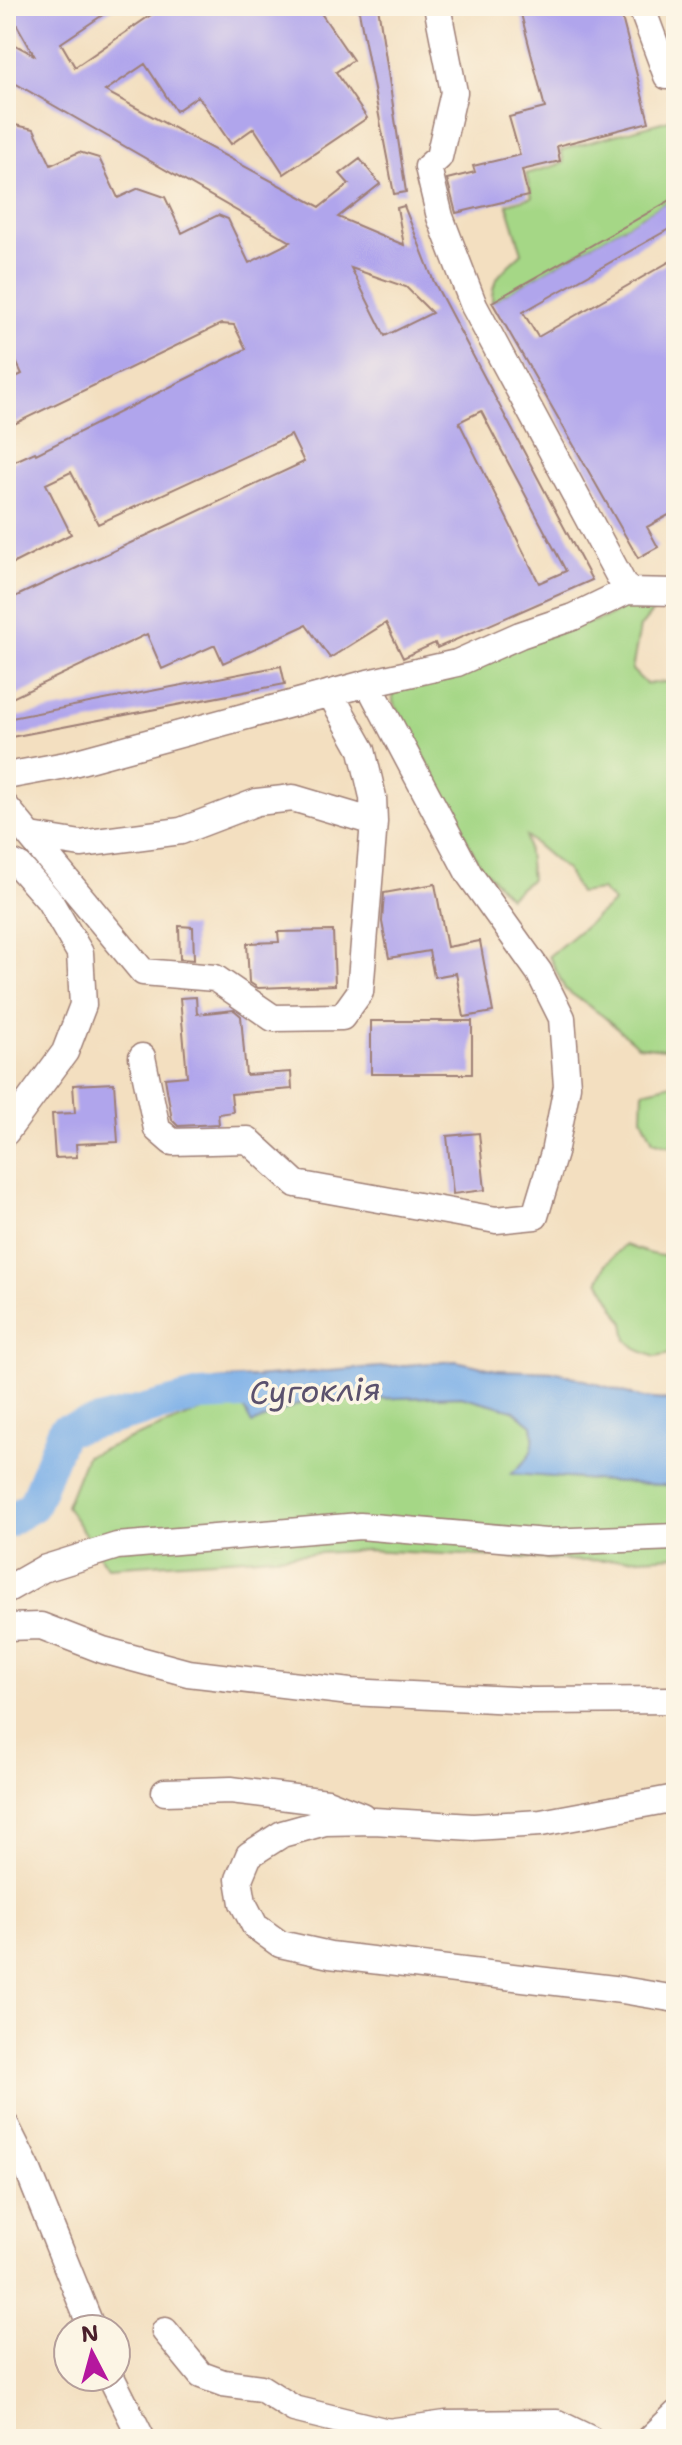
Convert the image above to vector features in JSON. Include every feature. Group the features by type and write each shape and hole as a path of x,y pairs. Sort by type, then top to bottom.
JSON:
{"street":[{"path":"437,6 454,92 439,157 428,167 440,217 474,306 627,591"},
{"path":"641,6 667,76"},
{"path":"6,776 66,765 368,683 457,663 520,635 573,617 627,591 676,592"},
{"path":"142,1057 157,1129 172,1142 248,1140 296,1184 496,1220 535,1216 554,1153 567,1086 562,1018 539,972 469,874 368,683"},
{"path":"6,807 143,972 215,978 273,1018 342,1017 360,992 374,822 373,797 362,750 330,693"},
{"path":"31,836 81,844 181,831 257,802 293,798 374,822"},
{"path":"6,860 20,867 49,900 80,953 83,1005 65,1052 6,1132"},
{"path":"6,1590 43,1569 117,1546 360,1526 546,1542 676,1537"},
{"path":"6,1627 41,1626 103,1650 188,1673 350,1692 533,1701 676,1700"},
{"path":"165,1792 231,1790 327,1802 374,1821"},
{"path":"676,1798 541,1823 473,1827 374,1821 325,1822 282,1834 249,1855 239,1879 243,1903 255,1926 280,1944 330,1955 676,1999"},
{"path":"6,2126 28,2170 86,2313"},
{"path":"165,2331 201,2375 223,2383 261,2388 294,2409 308,2413 388,2432 446,2424 557,2423 590,2439"},
{"path":"119,2393 142,2439"},
{"path":"650,2439 676,2414"}],"green space":[{"path":"676,118 676,197 492,302 497,280 522,253 507,204 532,197 526,174 564,163 561,150"},
{"path":"648,602 655,609 640,627 632,670 646,684 676,681 676,1077 673,1050 638,1046 565,989 549,956 614,902 601,890 579,893 566,870 526,836 531,879 509,897 479,864 414,736 393,702 393,688 609,616 631,603"},
{"path":"676,1083 676,1156 672,1147 653,1141 642,1118 643,1091"},
{"path":"625,1245 657,1255 676,1255 676,1353 655,1357 638,1350 627,1340 624,1323 599,1280 606,1264"},
{"path":"461,1396 513,1410 532,1425 532,1448 513,1474 676,1486 676,1556 583,1561 366,1550 107,1567 66,1506 86,1456 207,1409 240,1402 252,1423 306,1401"}],"water":[{"path":"456,1361 497,1370 558,1372 643,1398 676,1401 676,1486 511,1474 530,1453 532,1425 513,1410 461,1396 306,1401 252,1424 240,1402 207,1409 200,1396 215,1380"}],"building":[{"path":"6,6 116,6 61,43 75,67 164,6 316,6 353,60 336,72 367,118 284,174 254,128 231,144 198,96 176,111 145,64 105,91 320,207 349,184 340,174 360,159 380,184 338,217 404,245 397,208 404,206 434,282 592,580 437,648 435,643 403,658 386,623 330,658 306,625 223,663 215,645 162,669 147,634 10,699 6,690 6,601 304,462 291,435 98,524 71,472 46,484 71,534 6,567 6,465 36,454 246,349 234,325 221,324 6,428 6,382 22,374 6,340 6,123 34,129 51,165 79,152 99,158 118,198 139,188 165,197 182,233 218,215 228,219 249,263 291,242 6,78 6,40 34,55","holes":["351,268 406,287 432,313 385,336","481,411 566,571 539,583 459,422"]},
{"path":"358,6 378,6 406,192 394,194"},
{"path":"519,6 619,6 649,122 557,146 560,161 522,170 528,196 456,213 447,179 475,172 473,166 520,155 509,117 545,108"},
{"path":"676,197 676,225 523,312 538,337 676,258 676,511 647,527 658,547 638,558 492,302"},
{"path":"281,666 285,684 6,738 6,719"},
{"path":"435,884 447,947 480,941 493,1012 464,1017 456,973 434,977 429,951 389,958 382,922 384,893"},
{"path":"179,926 193,927 194,960 180,959"},
{"path":"333,931 335,985 258,988 249,982 247,943 279,942 278,932"},
{"path":"196,997 197,1014 234,1010 241,1016 246,1075 291,1072 292,1089 231,1094 233,1112 218,1114 219,1124 178,1126 172,1120 165,1078 187,1076 180,998"},
{"path":"371,1021 472,1021 472,1074 371,1074"},
{"path":"114,1083 118,1142 76,1144 77,1157 55,1158 52,1114 75,1113 73,1085"},
{"path":"479,1133 485,1190 453,1194 447,1136"}],"waterway":[{"name":"Сугоклія","path":"6,1522 33,1506 63,1431 200,1396 244,1394"}]}
